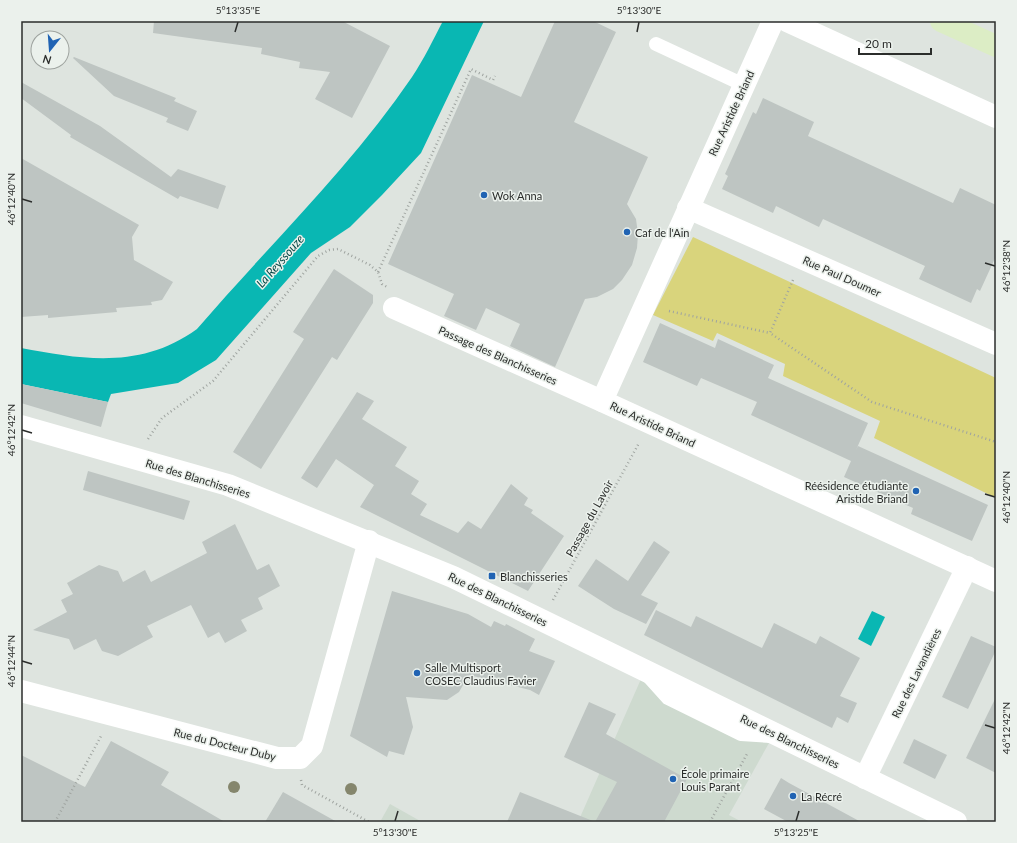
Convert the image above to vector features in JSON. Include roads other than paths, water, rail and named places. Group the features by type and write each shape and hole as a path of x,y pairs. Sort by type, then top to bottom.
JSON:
{"main road":[{"path":"941,21 996,46"}],"street":[{"name":"Rue Aristide Briand","path":"773,21 602,401 996,581"},
{"path":"787,21 996,117"},
{"name":"Rue Paul Doumer","path":"688,208 996,344"},
{"name":"Passage des Blanchisseries","path":"394,308 602,401"},
{"name":"Rue des Blanchisseries","path":"21,426 228,485 369,541 452,577 956,822"},
{"name":"Rue du Docteur Duby","path":"21,691 277,758 300,758 312,746 369,541"},
{"name":"Rue des Lavandières","path":"865,778 967,567"}],"lane":[{"path":"656,44 744,86"}],"water":[{"name":"La Reyssouze","path":"443,21 484,21 421,153 350,227 311,253 216,360 178,383 111,394 108,402 21,384 21,348 67,356 90,358 134,356 155,351 176,342 197,329 336,175 388,111 412,77"},
{"path":"872,611 885,617 871,646 858,639"}],"place":[{"name":"Wok Anna","path":"484,195"},
{"name":"Caf de l'Ain","path":"627,232"},
{"name":"Réésidence étudiante Aristide Briand","path":"916,491"},
{"name":"Blanchisseries","path":"492,576"},
{"name":"Salle Multisport COSEC Claudius Favier","path":"417,673"},
{"name":"École primaire Louis Parant","path":"673,779"},
{"name":"La Récré","path":"793,796"}]}
